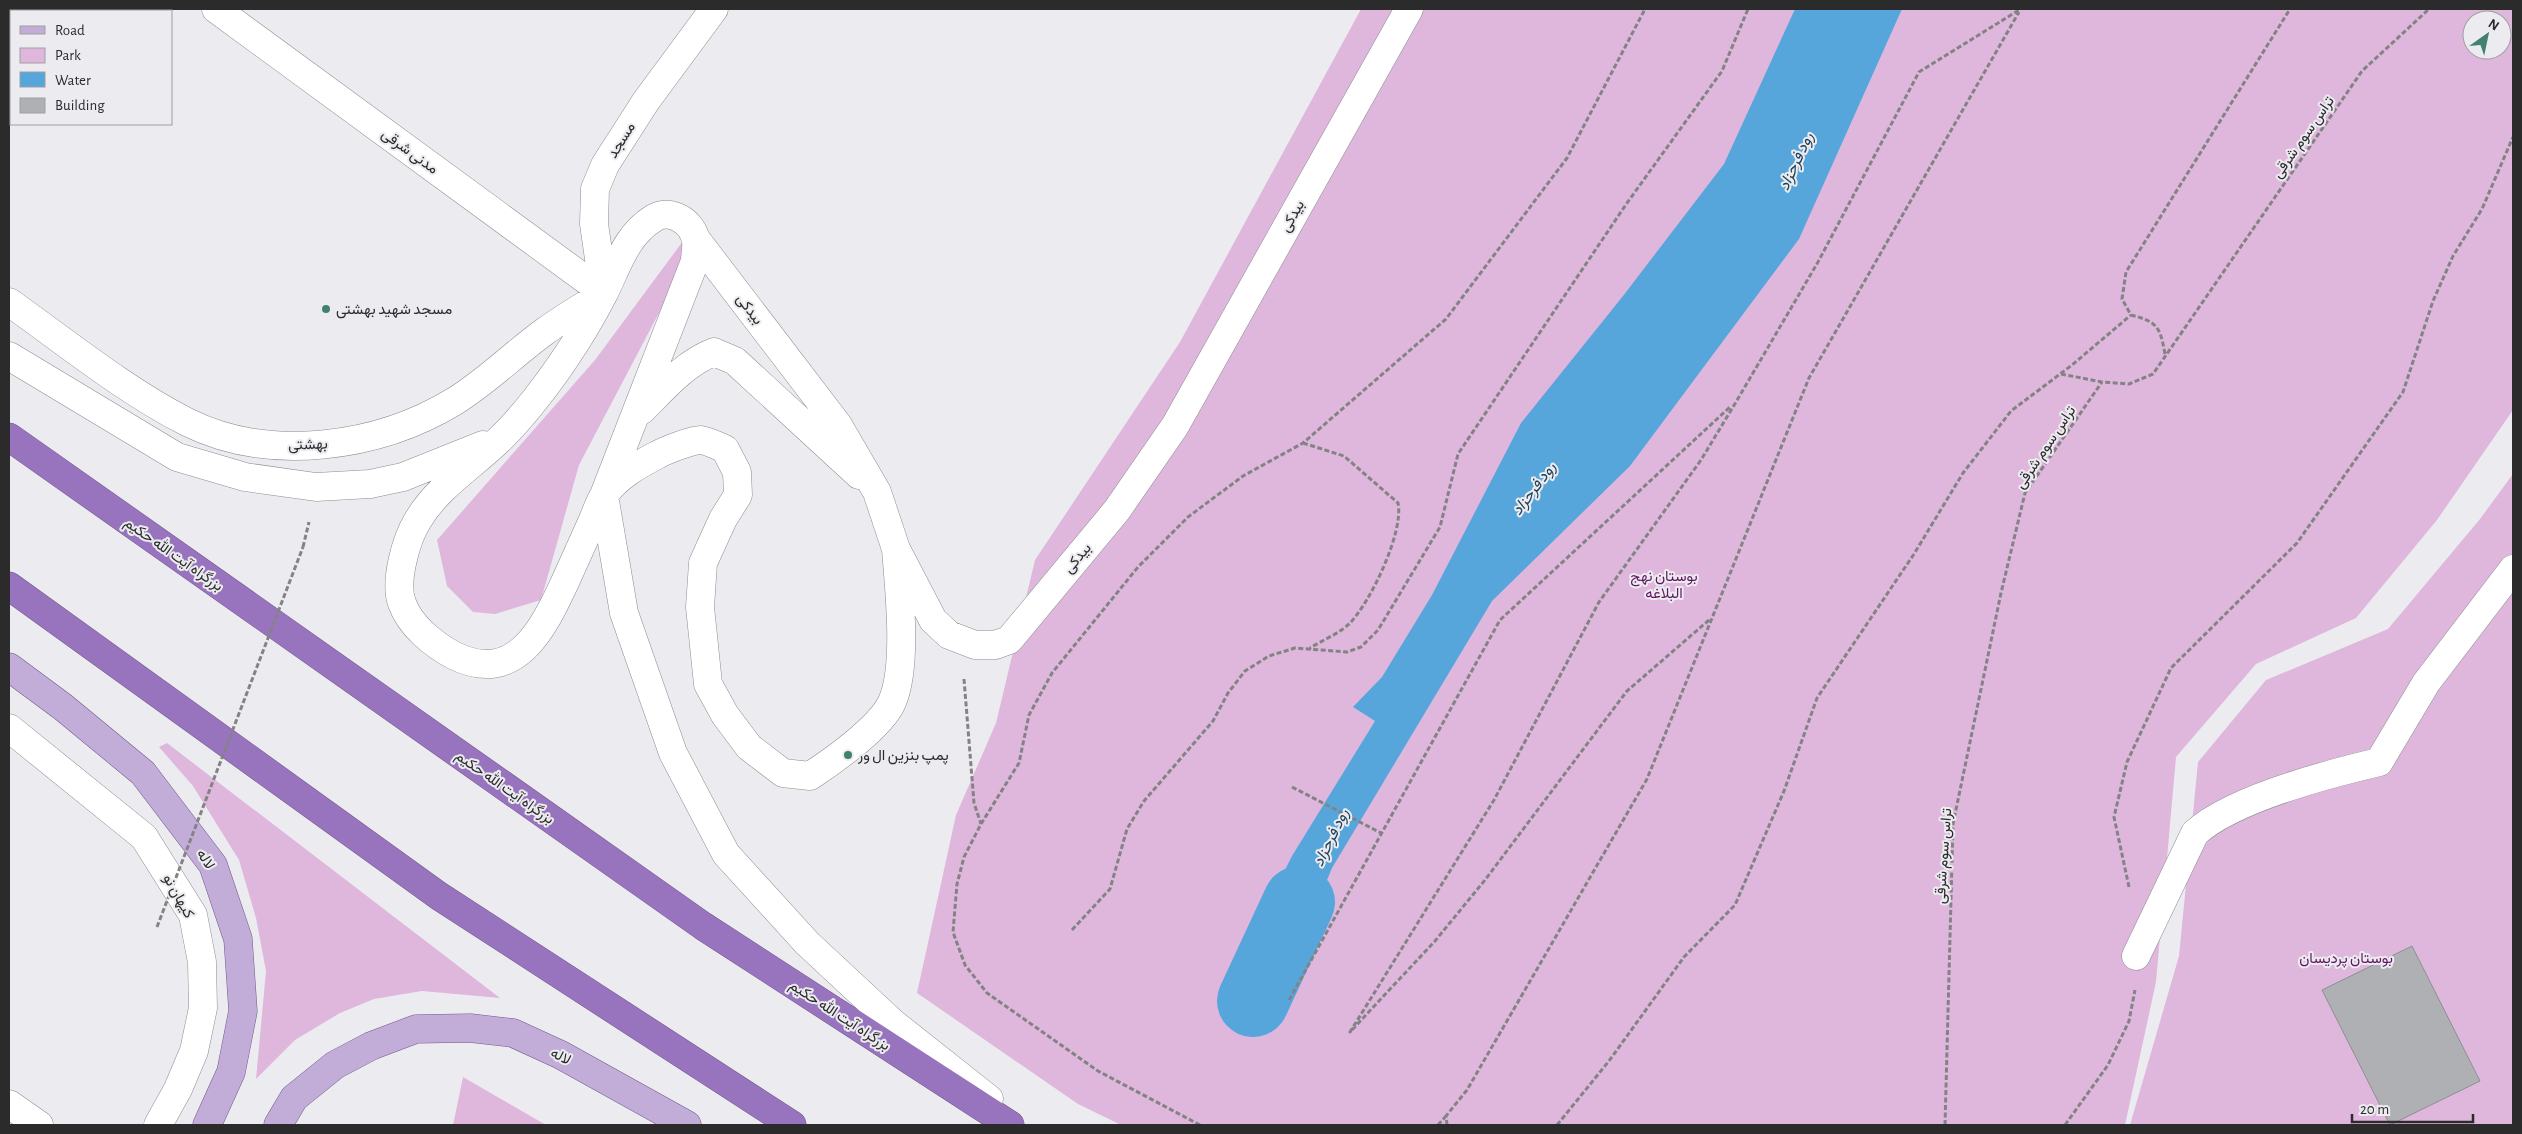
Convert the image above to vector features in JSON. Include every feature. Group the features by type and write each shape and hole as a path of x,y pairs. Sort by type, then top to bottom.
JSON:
{"highway":[{"name":"بزرگراه آیت الله حکیم","path":"9,437 703,926 1010,1125"},
{"path":"9,586 439,896 792,1125"}],"main road":[{"name":"لاله","path":"9,667 63,707 143,773 213,865 238,939 243,1012 231,1072 207,1125"},
{"name":"لاله","path":"278,1125 294,1098 335,1065 371,1046 416,1029 470,1028 513,1033 561,1055 687,1125"}],"street":[{"name":"مدنی شرقی","path":"216,9 604,293"},
{"name":"مسجد","path":"604,293 594,224 595,189 605,165 646,101 714,9"},
{"name":"بیدکی","path":"604,293 635,233 657,216 667,214 684,220 696,239 838,425 877,492 896,549 919,589 933,620 949,635 975,645 1000,644 1009,640 1117,510 1174,426 1409,9"},
{"path":"604,293 567,355 503,437 431,500 417,521 405,548 401,573 401,601 413,624 434,642 454,655 478,665 496,664 515,656 533,640 547,620 604,495 690,276 695,261 696,239"},
{"name":"بهشتی","path":"9,302 147,400 188,423 242,441 285,446 326,445 374,435 424,416 454,401 496,371 544,332 604,293"},
{"path":"635,416 686,368 701,357 714,352 734,361 877,492"},
{"path":"9,356 177,457 245,477 316,487 370,484 403,477 503,437"},
{"path":"604,495 633,467 664,451 700,440 725,449 737,472 738,495 703,563 700,607 708,684 725,714 749,747 783,773 810,776 835,760 869,730 892,703 898,675 900,644 896,549"},
{"path":"604,495 624,613 673,753 726,854 814,950 893,1022 1021,1125"},
{"path":"2136,956 2195,833 2208,821 2237,807 2326,775 2379,762 2426,683 2513,569"},
{"name":"کیهان نو","path":"9,728 144,837 193,915 202,962 202,1008 194,1051 178,1089 158,1125"},
{"path":"9,1104 39,1125"}],"path":[{"path":"1200,1125 1098,1071 987,993 965,964 953,932 957,884 964,856 981,824 1019,763 1029,715 1052,673 1138,567 1188,517 1243,476 1303,443 1446,319 1567,158 1645,9"},
{"path":"1072,930 1110,889 1127,829 1144,801 1213,721 1228,693 1245,671 1269,656 1295,648 1347,652 1361,647 1378,630 1440,527 1458,454 1627,203 1722,71 1748,9"},
{"path":"1709,620 1627,691 1485,880 1435,941 1350,1032 1494,800 1599,602 1701,460 1736,402 1818,262 1919,72 2020,9"},
{"path":"1438,1125 1467,1090 1647,779 1709,620 1809,378 2020,9"},
{"path":"2165,355 2162,336 2151,320 2132,315 2122,299 2126,272 2290,9"},
{"name":"تراس سوم شرقی","path":"1945,1125 1954,824 2002,593 2025,493 2102,382 2129,384 2153,374 2362,71 2429,9"},
{"path":"2130,891 2114,817 2127,762 2171,668 2297,543 2403,392 2433,301 2453,256 2482,209 2513,137"},
{"path":"1557,1125 1609,1060 1684,957 1735,905 1784,791 1817,698 1914,554 1963,473 2011,411 2132,315"},
{"path":"2060,374 2102,382"},
{"path":"1289,1000 1380,833 1500,620 1736,402"},
{"path":"1303,443 1344,456 1398,503 1400,514 1396,535 1367,601 1349,624 1309,649"},
{"path":"157,927 303,547"},
{"path":"961,639 974,804 981,824"},
{"path":"1292,787 1380,833"},
{"path":"2065,1125 2108,1065 2130,1021 2136,987 2136,956"},
{"path":"1446,1116 1447,1125"}],"green space":[{"name":"بوستان نهج البلاغه","path":"1361,9 2513,9 2513,410 2437,520 2356,618 2256,664 2176,757 2156,982 2125,1125 1121,1125 1078,1104 917,993 956,815 996,723 1035,560 1180,342"},
{"path":"683,241 681,271 579,465 541,600 495,614 473,612 447,586 437,540 595,360"},
{"name":"بوستان پردیسان","path":"2513,474 2513,1125 2130,1125 2179,956 2198,762 2266,680 2388,629 2480,519"},
{"path":"167,743 500,998 422,991 374,999 340,1013 295,1040 256,1079 266,971 256,918 239,860 193,786 159,747"},
{"path":"463,1077 546,1125 453,1125"}],"water":[{"path":"1795,9 1902,9 1799,239 1630,466 1492,601 1332,868 1278,999 1229,982 1292,856 1375,721 1353,707 1382,677 1432,595 1521,423 1623,296 1724,164"}],"building":[{"path":"2412,946 2480,1081 2390,1125 2322,990"}],"waterway":[{"name":"رود فرحزاد","path":"1253,1001 1299,902"}],"place":[{"name":"مسجد شهید بهشتی","path":"326,309"},
{"name":"پمپ بنزین ال ور","path":"848,755"}]}
